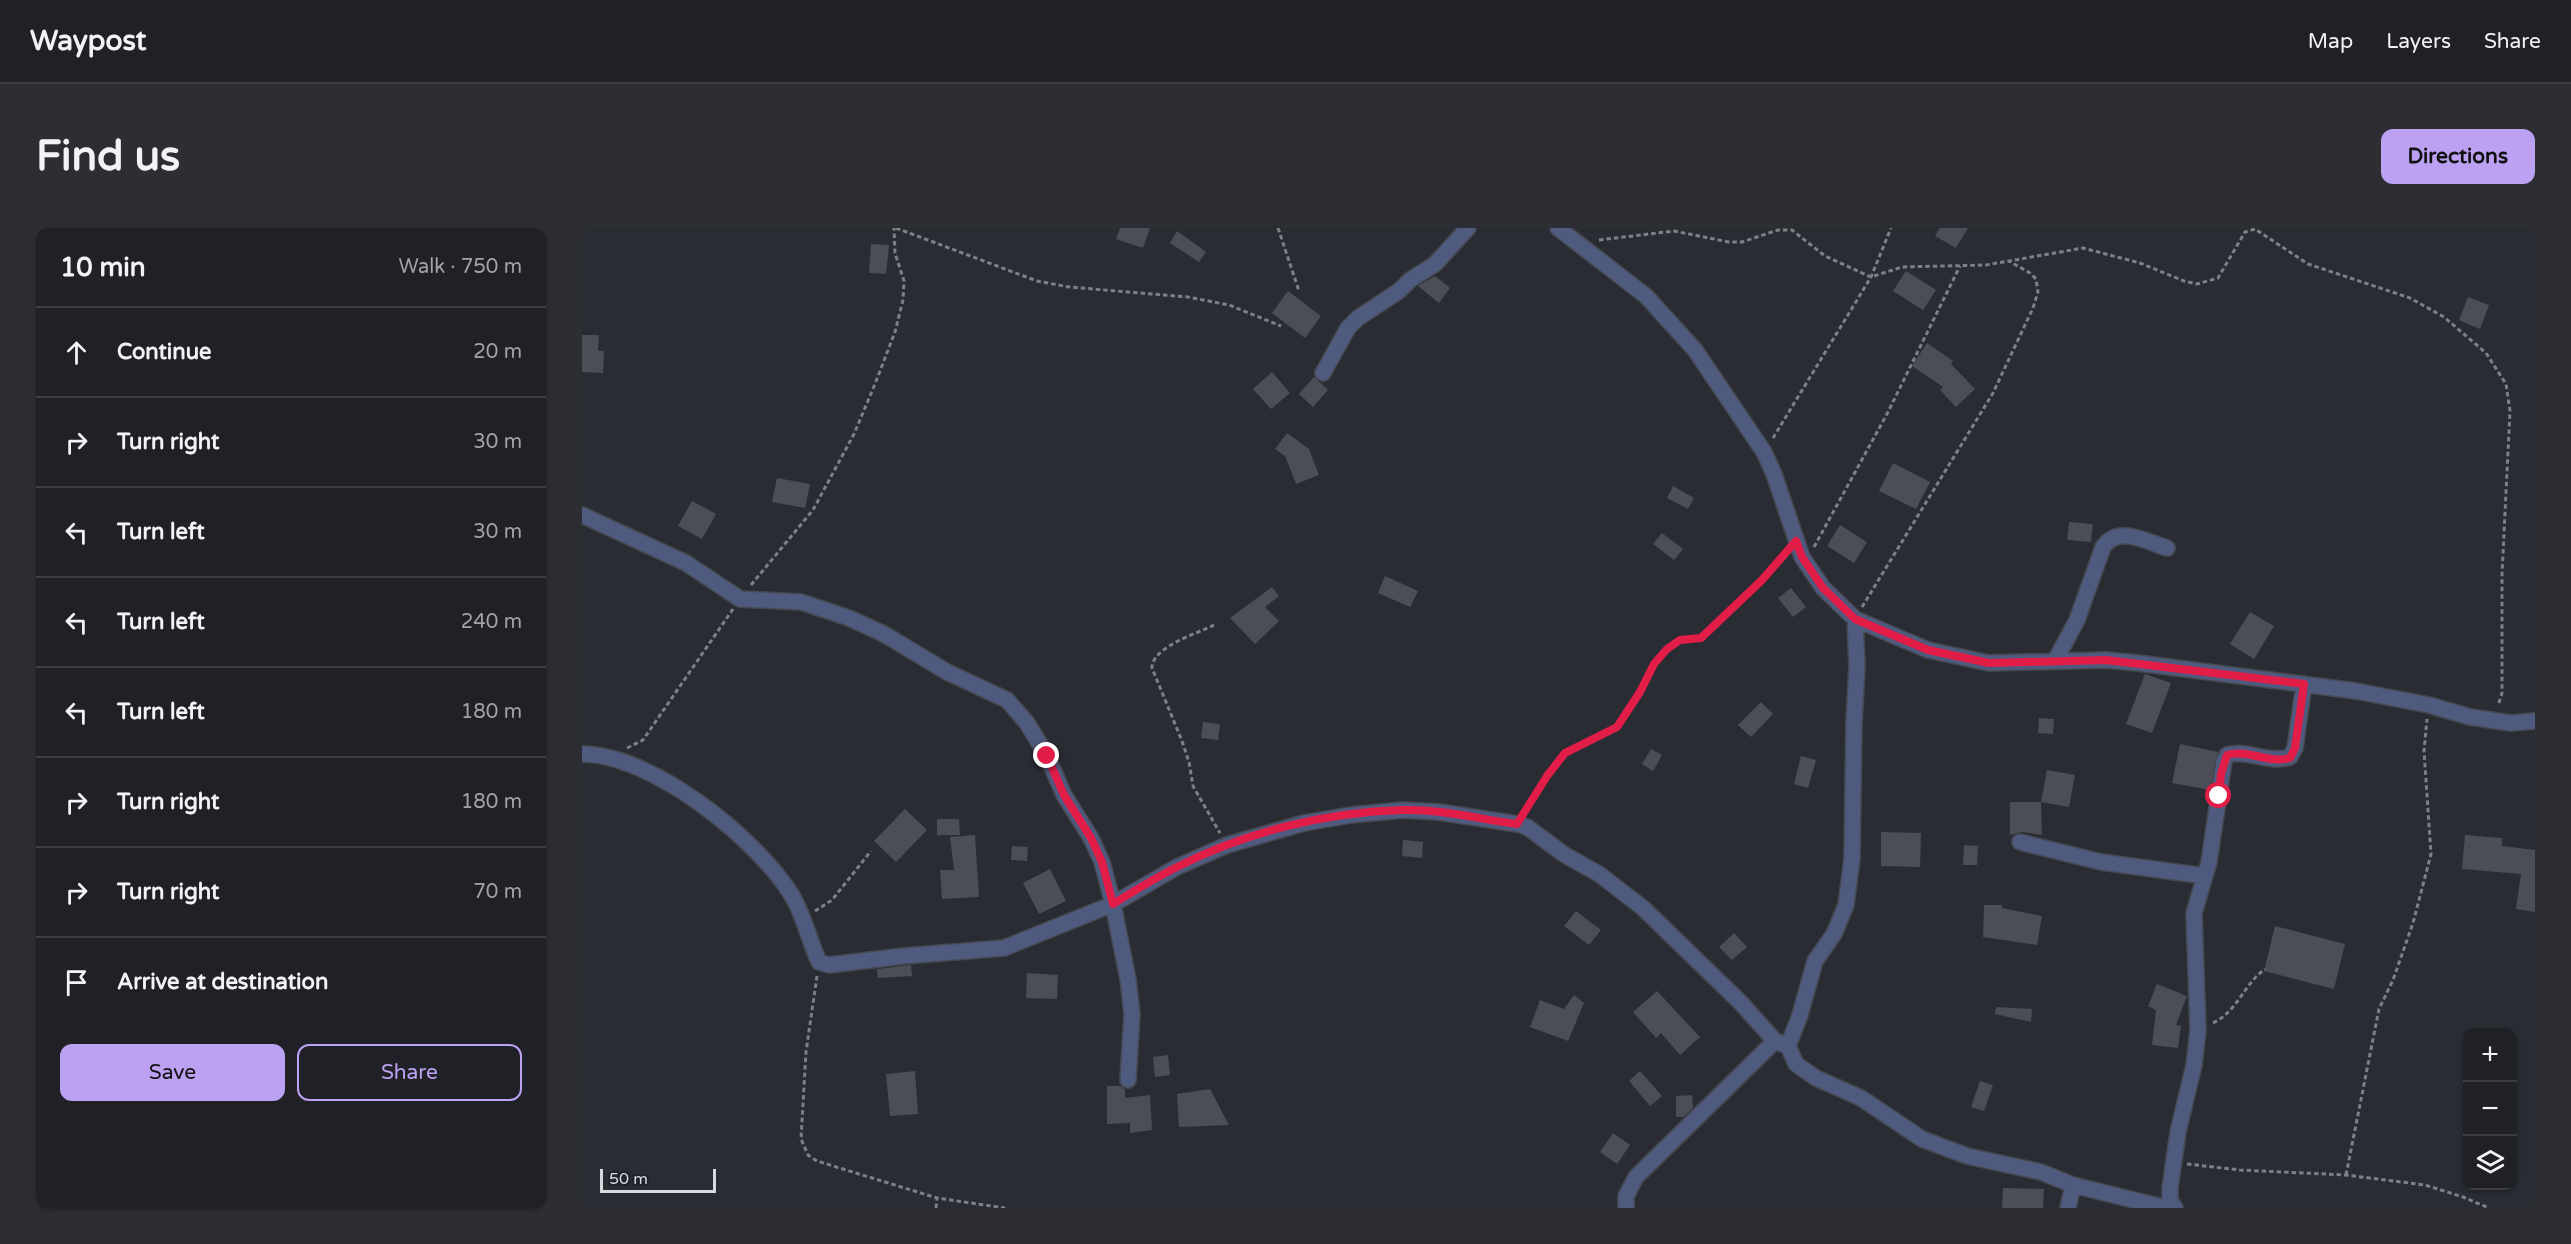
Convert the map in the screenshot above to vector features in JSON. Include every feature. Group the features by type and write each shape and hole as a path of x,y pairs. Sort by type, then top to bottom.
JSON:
{"street":[{"path":"1323,373 1353,323 1435,264 1468,228"},
{"path":"1558,228 1639,290 1669,320 1712,374 1764,452 1774,474 1796,541 1808,566 1823,588 1855,619 1928,650 1989,663 2106,660 2304,684 2429,705 2470,717 2511,723 2535,721"},
{"path":"582,515 686,563 740,599 801,602 849,618 884,634 947,672 1007,700 1027,723 1047,756 1064,795 1091,838 1102,862 1128,979 1132,1014 1128,1080"},
{"path":"2055,661 2077,620 2103,547 2109,539 2124,534 2166,548"},
{"path":"1626,1208 1626,1196 1636,1177 1781,1043 1800,1015 1815,962 1834,934 1846,905 1852,860 1857,666 1855,619"},
{"path":"2175,1208 2170,1200 2170,1188 2178,1132 2194,1065 2198,1030 2194,913 2205,876 2224,761 2227,755 2237,752 2270,760 2290,758 2295,748 2304,684"},
{"path":"582,754 598,754 646,769 729,827 777,876 791,895 803,918 819,962 829,965 1004,948 1113,904 1177,867 1227,845 1304,823 1351,815 1403,810 1439,812 1517,824 1527,827 1565,855 1599,874 1643,908 1741,1003 1781,1043 1796,1064 1809,1074 1861,1098 1922,1139 1966,1156 2041,1172 2073,1185 2166,1208"},
{"path":"2020,842 2101,861 2205,876"},
{"path":"2068,1208 2073,1185"}],"path":[{"path":"598,754 626,748 643,740 740,599 813,510 859,424 895,332 903,300 904,281 895,253 895,228 1037,281 1069,287 1126,290 1209,301 1248,311 1281,326"},
{"path":"1278,228 1299,291"},
{"path":"1764,452 1871,277 1891,228"},
{"path":"1580,245 1644,233 1674,231 1729,242 1742,242 1778,230 1792,230 1825,256 1871,277 1902,267 1960,266 2009,261 2083,248 2140,263 2168,276 2197,284 2218,278 2245,232 2254,229 2308,264 2410,298 2444,317 2486,353 2506,384 2510,411 2501,620 2502,693 2494,720"},
{"path":"1855,619 1993,393 2029,318 2038,292 2036,279 2031,273 2009,261"},
{"path":"1808,566 1815,543 1887,414 1960,266"},
{"path":"1517,824 1547,776 1565,753 1617,727 1640,692 1654,664 1667,649 1680,640 1701,638 1762,580 1796,541"},
{"path":"1214,625 1160,651 1152,661 1152,668 1182,741 1189,762 1193,786 1227,845"},
{"path":"2346,1175 2379,1010 2393,980 2413,923 2431,854 2424,751 2429,705"},
{"path":"803,918 832,900 871,851"},
{"path":"819,962 806,1052 801,1139 808,1155 817,1161 937,1197 1005,1208"},
{"path":"2198,1030 2229,1013 2255,976 2265,969"},
{"path":"2174,1163 2240,1170 2346,1175 2425,1185 2489,1208"},
{"path":"936,1208 937,1197"}],"building":[{"path":"1120,228 1150,228 1143,248 1116,239"},
{"path":"1940,228 1968,228 1956,248 1935,236"},
{"path":"1177,231 1206,252 1199,262 1170,243"},
{"path":"871,244 889,245 886,274 869,273"},
{"path":"1906,271 1936,290 1923,310 1893,291"},
{"path":"1435,276 1450,288 1439,303 1418,286"},
{"path":"1288,291 1321,316 1305,338 1272,313"},
{"path":"2468,297 2489,305 2480,329 2459,320"},
{"path":"582,335 599,335 598,351 604,351 603,373 582,372"},
{"path":"1927,343 1953,361 1951,364 1975,389 1956,407 1940,390 1943,387 1912,366"},
{"path":"1272,372 1290,393 1271,409 1253,389"},
{"path":"1314,377 1328,390 1313,407 1299,394"},
{"path":"1287,433 1309,449 1319,475 1296,484 1285,456 1275,449"},
{"path":"1893,463 1930,482 1916,509 1879,491"},
{"path":"777,478 810,484 805,508 772,502"},
{"path":"1673,486 1694,498 1688,509 1667,498"},
{"path":"692,501 716,514 702,539 678,526"},
{"path":"2069,522 2093,524 2091,542 2067,540"},
{"path":"1840,525 1867,542 1854,563 1827,546"},
{"path":"1662,533 1683,549 1674,560 1653,544"},
{"path":"1385,576 1418,591 1410,607 1378,593"},
{"path":"1272,587 1279,596 1265,607 1279,621 1255,644 1230,618"},
{"path":"1791,588 1806,607 1793,617 1778,598"},
{"path":"2250,612 2274,626 2254,659 2230,644"},
{"path":"2145,674 2171,683 2152,733 2126,724"},
{"path":"1761,702 1773,714 1751,737 1738,725"},
{"path":"2039,718 2054,719 2053,734 2038,733"},
{"path":"1203,722 1220,724 1218,740 1201,738"},
{"path":"2180,744 2218,752 2210,790 2172,783"},
{"path":"1651,749 1662,755 1653,771 1642,764"},
{"path":"1801,756 1816,760 1808,788 1794,784"},
{"path":"2047,770 2075,775 2069,807 2041,802"},
{"path":"2010,802 2041,802 2042,835 2022,832 2010,835"},
{"path":"905,809 927,830 896,862 874,841"},
{"path":"937,819 959,819 960,835 937,835"},
{"path":"1881,832 1921,833 1920,867 1881,866"},
{"path":"975,835 979,897 942,899 940,870 954,870 950,837"},
{"path":"2465,835 2502,838 2502,846 2535,850 2535,912 2516,909 2521,874 2462,869"},
{"path":"1403,840 1423,842 1422,858 1402,856"},
{"path":"1964,845 1978,846 1977,865 1963,865"},
{"path":"1012,846 1028,847 1027,861 1011,860"},
{"path":"1050,869 1066,901 1039,914 1023,883"},
{"path":"1984,905 2002,905 2002,908 2042,916 2037,945 1983,937"},
{"path":"1576,911 1601,930 1589,945 1564,926"},
{"path":"2275,926 2345,944 2334,989 2264,971"},
{"path":"1734,933 1747,947 1732,960 1719,947"},
{"path":"911,965 912,976 878,978 877,969"},
{"path":"1027,973 1058,975 1057,999 1026,998"},
{"path":"2157,984 2187,996 2176,1025 2181,1026 2178,1048 2152,1045 2156,1010 2148,1006"},
{"path":"1657,991 1700,1037 1680,1055 1661,1033 1656,1038 1633,1012"},
{"path":"1574,995 1584,1003 1568,1041 1530,1027 1540,1000 1564,1009"},
{"path":"1996,1007 2032,1009 2031,1022 1995,1014"},
{"path":"1168,1055 1170,1075 1155,1077 1153,1057"},
{"path":"915,1071 918,1114 890,1116 886,1074"},
{"path":"1640,1071 1662,1096 1650,1106 1629,1081"},
{"path":"1980,1081 1993,1085 1984,1111 1971,1107"},
{"path":"1107,1086 1121,1086 1125,1089 1125,1098 1150,1095 1152,1130 1130,1133 1130,1123 1107,1124"},
{"path":"1210,1089 1229,1125 1179,1127 1177,1094"},
{"path":"1692,1095 1693,1108 1683,1117 1676,1117 1676,1096"},
{"path":"1613,1133 1630,1145 1617,1164 1600,1152"},
{"path":"2003,1188 2044,1189 2043,1208 2002,1208"}],"route":[{"path":"1047,756 1064,795 1091,838 1102,862 1113,904 1177,867 1227,845 1304,823 1351,815 1403,810 1439,812 1517,824 1547,776 1565,753 1617,727 1640,692 1654,664 1667,649 1680,640 1701,638 1762,580 1796,541 1802,557 1823,588 1855,619 1928,650 1989,663 2106,660 2304,684 2295,748 2290,758 2270,760 2237,752 2227,755 2221,774 2219,796"}]}
